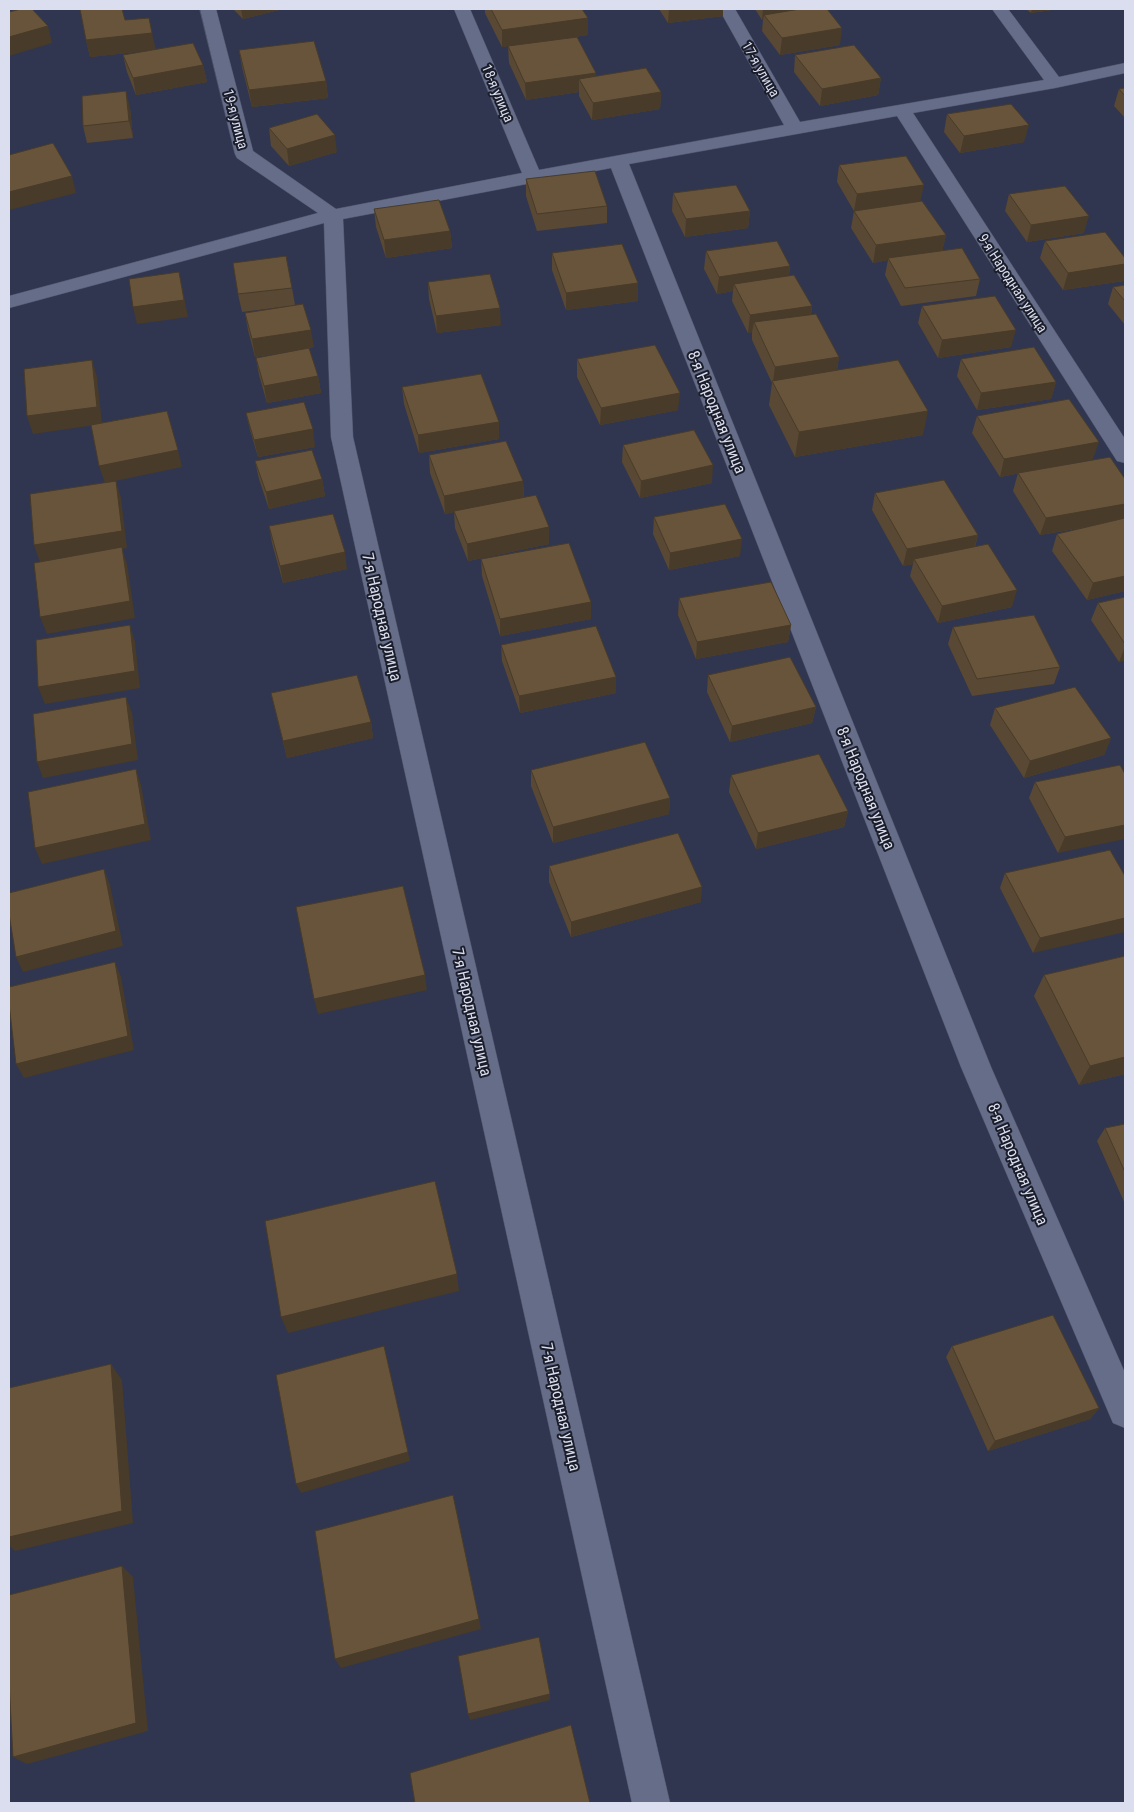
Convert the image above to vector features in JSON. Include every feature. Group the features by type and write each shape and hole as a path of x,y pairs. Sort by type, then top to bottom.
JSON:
{"street":[{"name":"19-я улица","path":"208,9 244,154 333,215"},
{"name":"18-я улица","path":"462,9 533,177"},
{"name":"17-я улица","path":"727,9 795,129"},
{"path":"1000,9 1055,83"},
{"path":"9,302 333,215 618,161 1055,83 1125,68"},
{"name":"9-я Народная улица","path":"902,110 1125,456"},
{"name":"8-я Народная улица","path":"618,161 976,1067 1125,1411"},
{"name":"7-я Народная улица","path":"333,215 342,437 651,1803"}],"building":[{"path":"32,9 48,26 9,37 9,12"},
{"path":"80,9 122,9 125,20 149,18 152,33 86,40"},
{"path":"491,9 582,9 588,18 502,30"},
{"path":"800,9 827,9 842,28 782,38 764,15"},
{"path":"577,37 596,73 525,83 508,46"},
{"path":"314,41 326,81 249,90 239,50"},
{"path":"193,43 203,65 133,78 123,55"},
{"path":"854,45 881,78 822,89 795,55"},
{"path":"646,68 661,92 593,103 579,79"},
{"path":"1125,88 1125,96 1119,89"},
{"path":"126,91 129,121 83,126 82,96"},
{"path":"1011,104 1029,125 964,136 947,114"},
{"path":"317,114 335,135 287,149 269,128"},
{"path":"53,143 72,176 9,192 9,155"},
{"path":"906,156 924,185 857,194 839,165"},
{"path":"595,171 607,206 537,214 526,179"},
{"path":"736,185 750,211 686,219 673,193"},
{"path":"1065,186 1089,216 1031,225 1009,194"},
{"path":"439,200 450,231 384,240 374,209"},
{"path":"922,201 946,235 876,245 854,211"},
{"path":"1105,232 1125,258 1125,264 1068,273 1045,241"},
{"path":"777,241 790,266 719,277 706,251"},
{"path":"622,244 638,283 566,293 552,253"},
{"path":"962,248 980,279 905,288 888,258"},
{"path":"286,256 292,288 238,294 233,263"},
{"path":"179,272 184,300 133,307 129,279"},
{"path":"490,274 500,308 436,316 428,282"},
{"path":"794,275 812,306 750,315 734,284"},
{"path":"1125,285 1125,301 1113,287"},
{"path":"995,296 1016,330 942,340 922,306"},
{"path":"303,304 311,330 252,339 245,313"},
{"path":"816,314 839,357 775,367 754,322"},
{"path":"655,345 680,393 601,408 577,359"},
{"path":"1034,347 1056,382 981,393 961,359"},
{"path":"309,348 318,376 264,386 256,358"},
{"path":"92,360 97,407 27,416 24,369"},
{"path":"898,360 928,411 799,432 772,381"},
{"path":"481,374 499,422 418,435 402,387"},
{"path":"1069,399 1099,442 1004,459 977,416"},
{"path":"304,402 313,429 254,440 246,413"},
{"path":"167,411 178,450 99,466 91,425"},
{"path":"694,430 713,465 641,481 623,445"},
{"path":"506,441 523,481 444,496 429,455"},
{"path":"312,450 322,479 266,492 255,461"},
{"path":"1110,457 1125,479 1125,504 1046,518 1018,473"},
{"path":"944,480 978,535 907,549 875,493"},
{"path":"116,481 122,531 34,545 30,494"},
{"path":"536,495 549,527 467,544 454,511"},
{"path":"725,504 742,539 670,553 654,517"},
{"path":"333,514 345,552 280,566 269,526"},
{"path":"1125,518 1125,576 1093,583 1057,534"},
{"path":"569,543 591,602 500,619 481,559"},
{"path":"988,544 1017,590 942,606 914,559"},
{"path":"122,547 130,601 40,617 34,563"},
{"path":"771,582 791,625 697,642 679,598"},
{"path":"1125,597 1125,644 1098,603"},
{"path":"1034,615 1060,667 977,679 953,627"},
{"path":"130,625 135,671 38,687 36,640"},
{"path":"596,626 616,677 519,696 501,645"},
{"path":"790,657 816,707 732,726 708,675"},
{"path":"357,675 371,722 283,741 271,693"},
{"path":"1075,687 1111,738 1030,761 995,708"},
{"path":"126,697 132,744 37,762 33,714"},
{"path":"645,742 670,798 553,827 531,770"},
{"path":"819,754 848,811 758,833 731,775"},
{"path":"1120,765 1125,774 1125,825 1065,837 1035,782"},
{"path":"136,769 145,824 35,848 28,792"},
{"path":"678,833 702,887 571,922 549,866"},
{"path":"1110,850 1125,876 1125,918 1040,938 1005,873"},
{"path":"104,869 116,931 16,957 9,914 9,893"},
{"path":"403,886 425,975 314,999 296,907"},
{"path":"1125,956 1125,1057 1090,1066 1044,975"},
{"path":"115,962 128,1036 16,1064 9,1004 9,987"},
{"path":"1125,1124 1125,1172 1105,1128"},
{"path":"435,1181 457,1274 281,1317 265,1221"},
{"path":"1053,1315 1099,1408 995,1441 952,1346"},
{"path":"384,1346 408,1452 296,1484 276,1375"},
{"path":"111,1364 122,1511 9,1537 9,1388"},
{"path":"453,1495 479,1619 335,1659 315,1531"},
{"path":"122,1566 136,1723 13,1757 9,1682 9,1595"},
{"path":"539,1637 550,1694 468,1714 458,1656"},
{"path":"571,1725 590,1803 415,1803 410,1773"}]}
